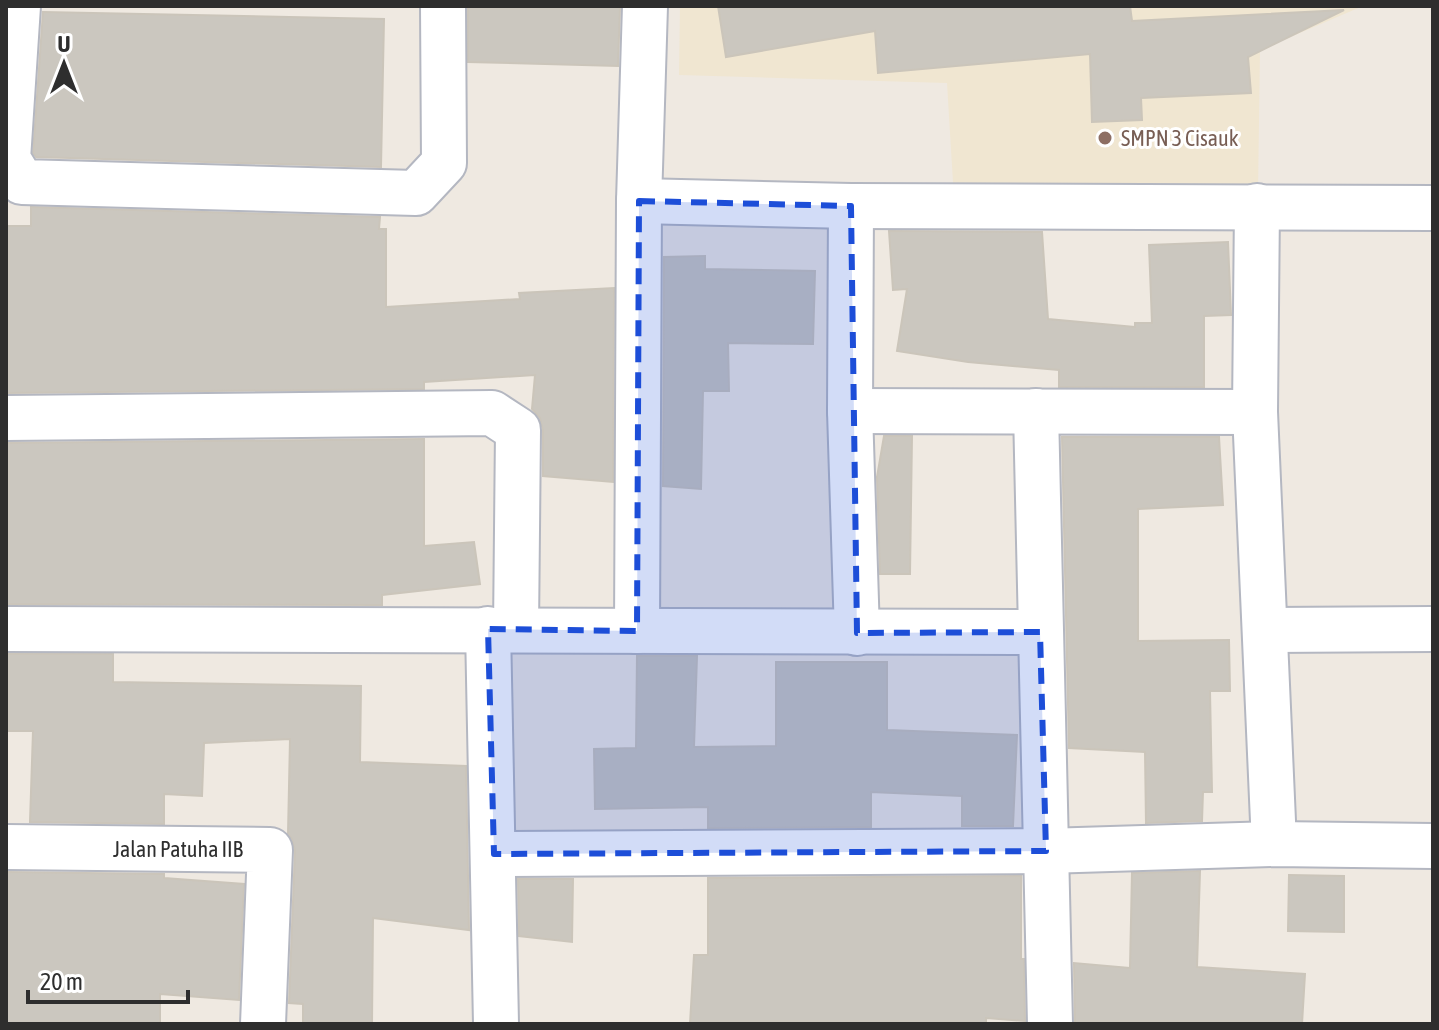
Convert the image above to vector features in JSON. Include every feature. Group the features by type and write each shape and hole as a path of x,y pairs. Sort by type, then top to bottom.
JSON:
{"street":[{"path":"18,6 8,159 22,182 416,193 444,163 443,6"},
{"path":"637,631 639,201 645,6"},
{"path":"639,201 851,206 1433,208"},
{"path":"851,206 850,411 857,633"},
{"path":"1257,206 1255,412 1274,844"},
{"path":"850,411 1255,412"},
{"path":"1036,411 1050,1024"},
{"path":"6,418 492,413 518,430 502,629 494,854 496,1024"},
{"path":"6,629 1040,632"},
{"path":"1266,630 1433,629"},
{"path":"494,854 1046,851 1274,844 1433,846"},
{"name":"Jalan Patuha IIB","path":"6,847 270,850 263,1024"}],"highlighted area":[{"path":"639,201 851,206 857,633 1040,632 1046,851 494,854 488,629 637,631"}],"shaded area":[{"name":"SMPN 3 Cisauk","path":"680,6 1363,6 1260,50 1258,192 954,199 947,83 679,75"}],"building":[{"path":"468,6 620,6 618,66 468,62"},
{"path":"718,6 1130,6 1132,21 1344,10 1248,57 1251,93 1141,98 1142,120 1092,122 1090,54 878,73 875,31 726,57"},
{"path":"43,12 384,19 381,167 36,157 33,153"},
{"path":"31,207 380,217 379,229 386,229 386,307 520,299 519,293 614,288 613,482 543,476 543,430 540,418 532,409 535,375 424,382 424,389 6,393 6,226 31,226"},
{"path":"889,231 1042,232 1048,319 1135,327 1135,323 1152,323 1149,245 1228,242 1231,315 1204,316 1204,387 1059,387 1059,370 968,362 897,351 907,289 893,290"},
{"path":"705,256 705,269 815,271 813,344 728,343 729,391 703,391 701,489 663,486 664,257"},
{"path":"884,436 912,436 910,574 880,574 877,477"},
{"path":"1062,437 1219,437 1223,505 1138,509 1138,641 1229,640 1230,691 1210,691 1212,792 1203,792 1202,821 1146,823 1145,752 1069,748"},
{"path":"424,439 424,546 474,542 480,584 382,595 382,605 6,604 6,443"},
{"path":"6,654 113,654 113,682 361,686 360,762 466,766 469,930 373,918 372,1024 303,1024 303,1004 289,1003 295,851 288,834 290,739 204,743 202,796 164,794 164,824 30,822 33,731 6,731"},
{"path":"637,656 697,656 694,747 776,746 776,662 887,662 887,730 1017,735 1013,826 962,826 962,796 871,792 871,827 708,828 708,807 595,809 594,749 636,748"},
{"path":"1200,871 1197,967 1305,974 1302,1024 1075,1024 1074,963 1130,968 1132,873"},
{"path":"6,872 164,874 164,878 244,884 239,1000 160,994 160,1024 6,1024"},
{"path":"1289,875 1344,876 1344,932 1288,931"},
{"path":"1021,876 1025,1021 986,1018 986,1024 690,1024 694,955 708,955 708,878"},
{"path":"518,879 573,879 572,942 519,936"}],"place":[{"name":"SMPN 3 Cisauk","path":"1105,138"}]}
